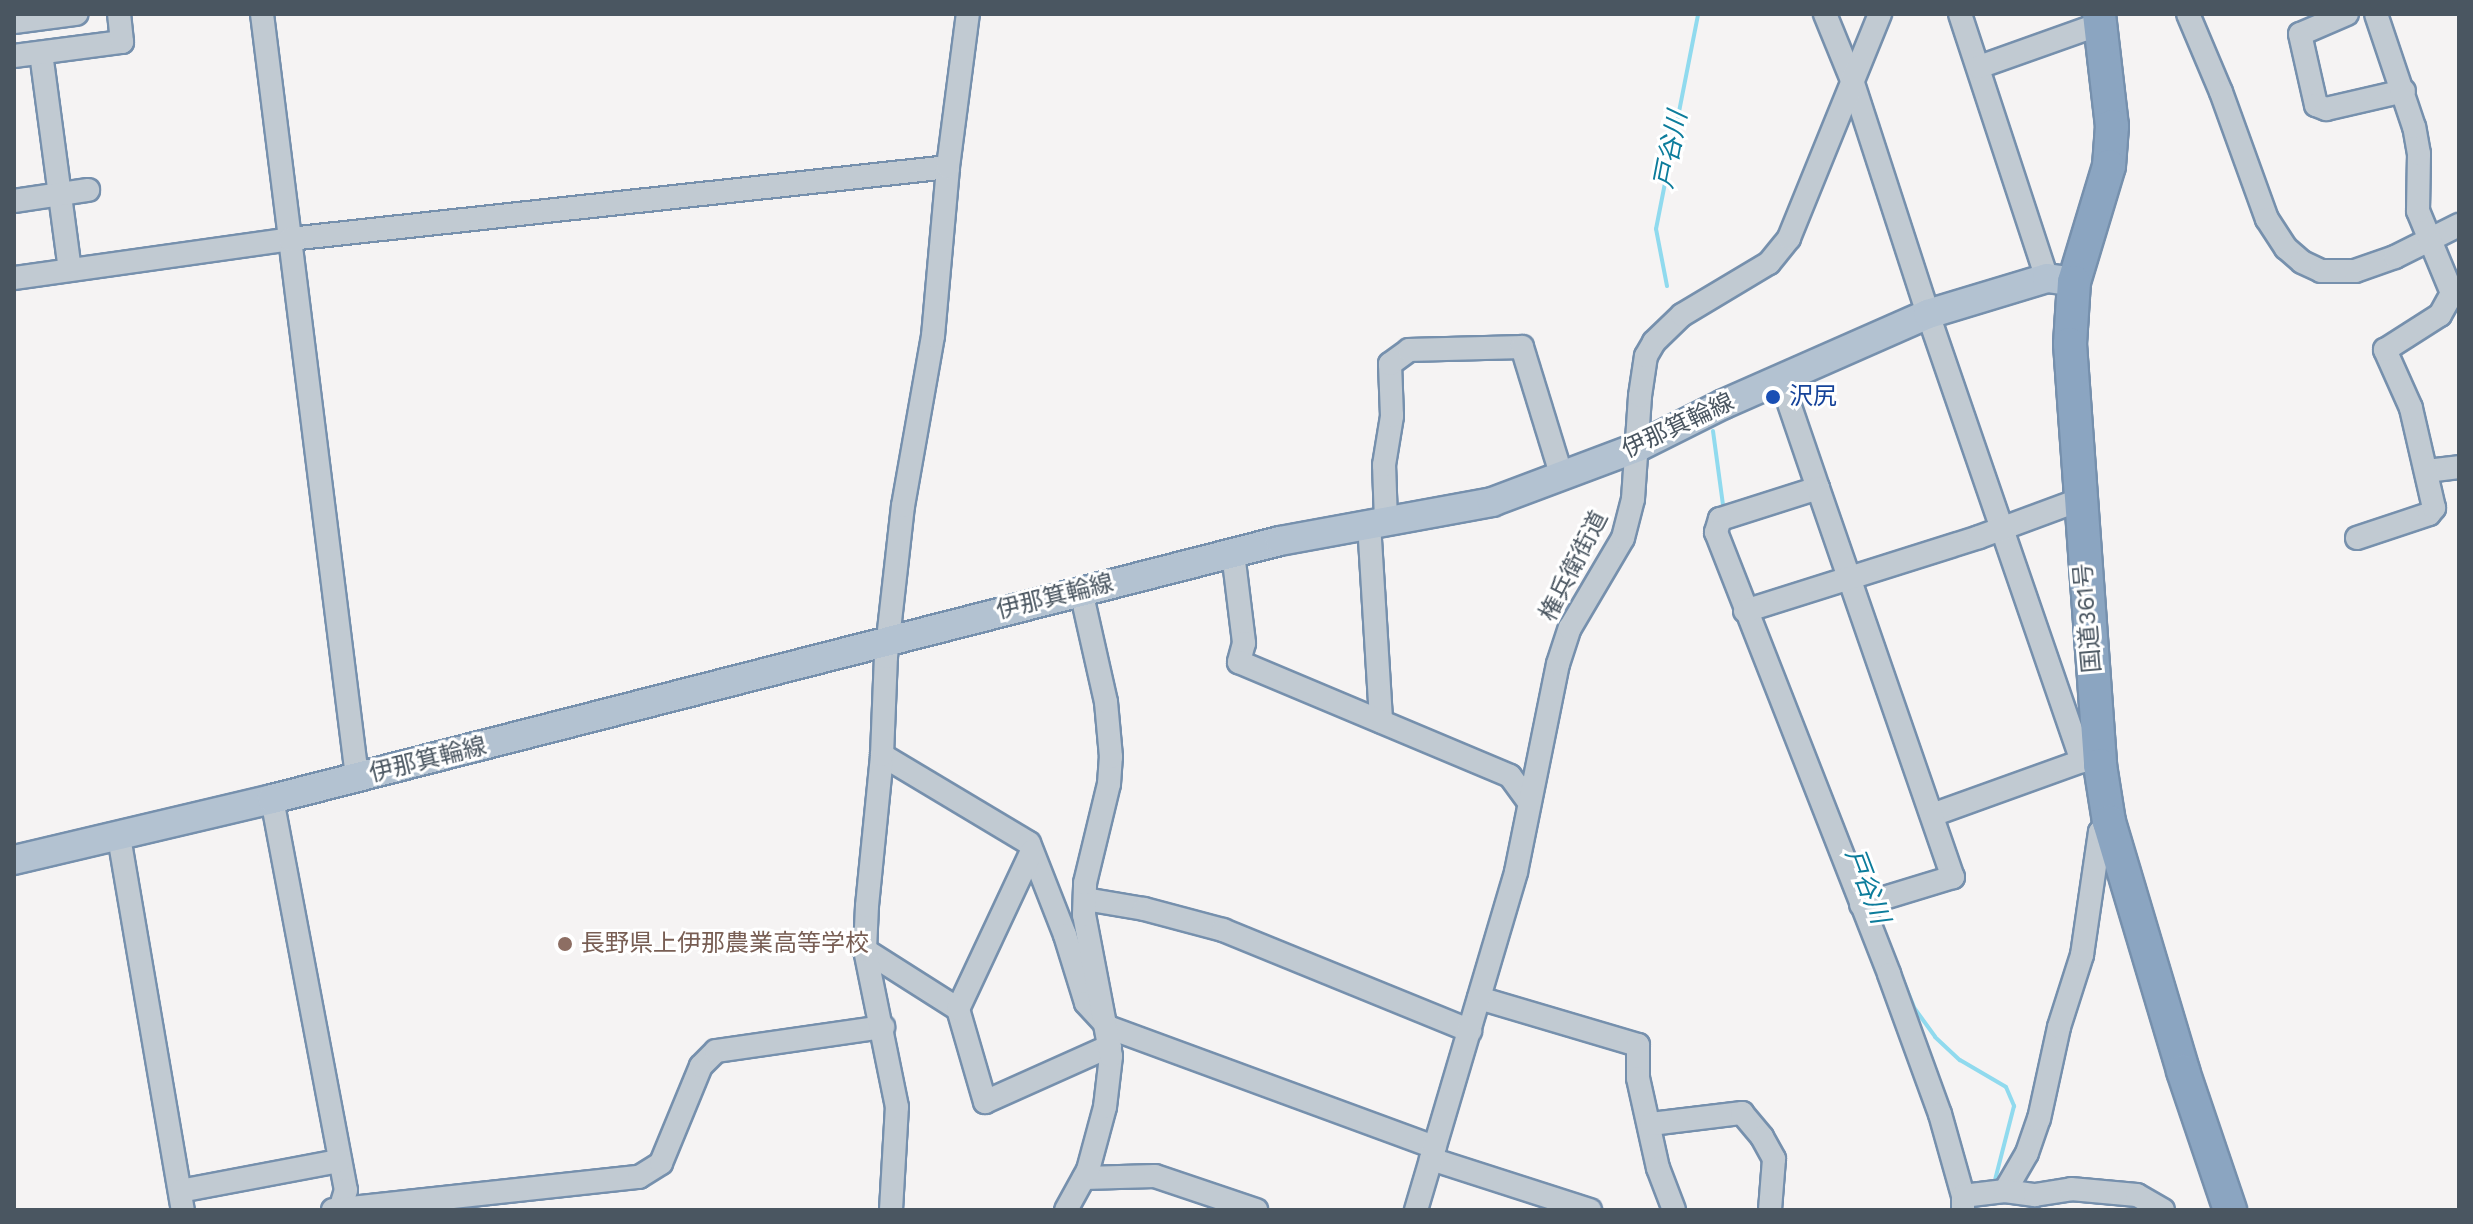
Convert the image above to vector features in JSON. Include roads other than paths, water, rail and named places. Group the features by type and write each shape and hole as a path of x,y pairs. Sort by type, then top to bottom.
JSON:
{"highway":[{"name":"国道361号","path":"2099,19 2112,126 2109,166 2061,280 2070,344 2091,763 2183,1071 2230,1210"}],"main road":[{"name":"伊那箕輪線","path":"14,860 272,799 1233,553 1377,522 1492,502 1638,447 1928,314 2061,280"}],"street":[{"path":"14,22 76,14"},
{"path":"14,56 122,42 119,14"},
{"path":"262,14 357,777"},
{"path":"891,1210 897,1107 865,950 882,755 888,639 903,506 933,336 948,167 968,14"},
{"path":"1825,14 1852,80 1928,314 2091,763 1932,815"},
{"name":"権兵衛街道","path":"1416,1210 1516,872 1558,664 1570,628 1623,538 1633,499 1646,356 1654,342 1682,315 1769,263 1789,238 1880,14"},
{"path":"1960,14 2061,280"},
{"path":"2188,14 2221,92 2267,219 2293,255 2321,271 2355,271 2432,240 2459,225"},
{"path":"2347,14 2300,34 2316,105 2326,109 2404,91"},
{"path":"2357,538 2429,514 2435,501 2411,408 2385,350 2440,315 2456,297 2418,211 2419,154 2404,91 2376,14"},
{"path":"1979,67 2099,19"},
{"path":"41,53 70,269"},
{"path":"14,278 290,239 948,167"},
{"path":"14,201 88,190"},
{"path":"1381,722 1377,522 1392,416 1390,364 1409,350 1522,347 1562,477"},
{"path":"1781,380 1953,877 1867,903"},
{"path":"2427,471 2459,467"},
{"path":"1818,488 1720,519 1716,532 1752,609 1867,903 1940,1114 1984,1196"},
{"path":"1752,609 1979,537 2079,500"},
{"path":"1233,553 1244,643 1239,662 1510,776 1529,802"},
{"path":"1066,1210 1084,1178 1105,1107 1109,1036 1094,976 1084,915 1109,784 1111,757 1106,702 1081,591"},
{"path":"882,755 1029,843 1065,935 1086,1003 1109,1036 1433,1153 1551,1204 1590,1210"},
{"path":"272,799 346,1190 338,1209 639,1177 661,1163 701,1066 716,1051 883,1027"},
{"path":"1984,1196 2027,1153 2039,1119 2059,1027 2082,955 2100,832 2109,822"},
{"path":"119,837 182,1201 339,1161"},
{"path":"1032,851 958,1009 985,1102 1109,1036"},
{"path":"1085,899 1144,909 1223,930 1470,1031"},
{"path":"865,950 958,1009"},
{"path":"1479,998 1638,1045 1638,1078 1651,1124 1658,1168 1674,1210"},
{"path":"1651,1124 1742,1113 1762,1137 1774,1159 1770,1210"},
{"path":"1084,1178 1155,1176 1246,1208"},
{"path":"1984,1196 2035,1195 2071,1189 2116,1202 2137,1195 2163,1210"}],"waterway":[{"name":"戸谷川","path":"1667,286 1656,229 1698,14"},
{"name":"戸谷川","path":"1713,431 1723,505"},
{"name":"戸谷川","path":"1727,531 1746,579"},
{"name":"戸谷川","path":"1901,975 1915,1009 1935,1037 1960,1060 2006,1087 2014,1106 1994,1184"}],"place":[{"name":"沢尻","path":"1773,397"},
{"name":"長野県上伊那農業高等学校","path":"565,944"}]}
